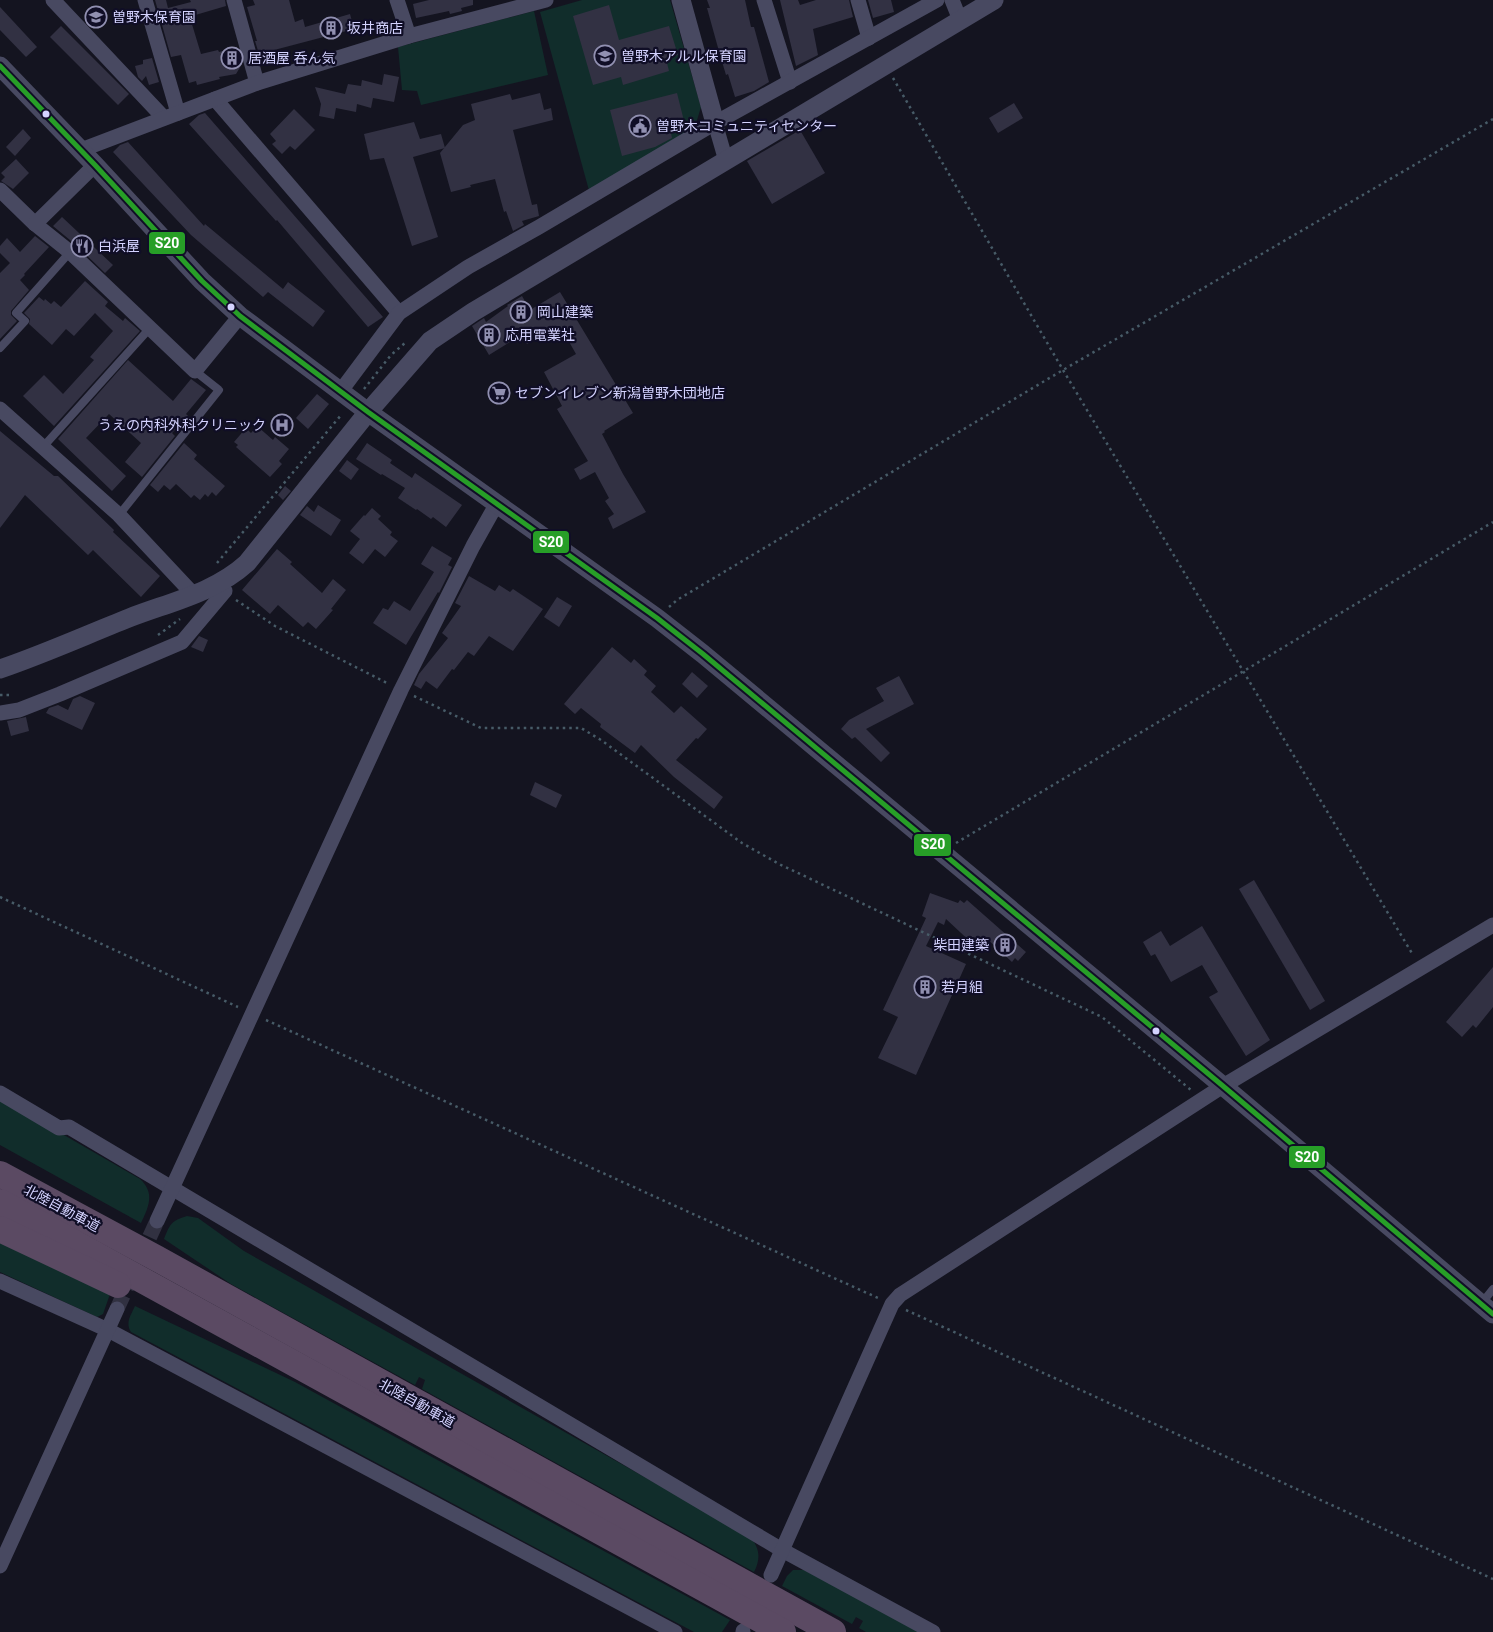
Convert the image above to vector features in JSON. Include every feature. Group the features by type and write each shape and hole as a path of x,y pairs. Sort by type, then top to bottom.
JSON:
{"highway":[{"path":"0,1159 159,1247 216,1292"},
{"name":"北陸自動車道","path":"0,1174 833,1632"},
{"name":"北陸自動車道","path":"0,1202 783,1632"},
{"path":"0,1228 332,1384"}],"street":[{"path":"53,0 164,118"},
{"path":"145,0 178,113"},
{"path":"234,0 257,83"},
{"path":"397,0 409,36"},
{"path":"81,150 257,83 409,36 546,0"},
{"path":"681,0 726,161"},
{"path":"764,0 790,82"},
{"path":"858,0 869,38"},
{"path":"0,669 194,595 226,580 247,563 354,402 400,312 468,267 715,123 937,0"},
{"path":"952,0 960,20"},
{"path":"354,402 430,341 473,312 994,0"},
{"path":"0,66 81,150 202,281 240,316 496,505 657,618 1223,1086 1487,1309"},
{"path":"216,99 400,312"},
{"path":"35,224 95,165"},
{"path":"0,190 35,224 70,252 195,371 240,316"},
{"path":"0,409 119,515 194,595"},
{"path":"157,1221 254,1014 401,690 473,546 496,505"},
{"path":"0,713 19,710 182,642 225,591"},
{"path":"771,1575 892,1304 900,1295 1223,1086 1493,925"},
{"path":"0,1093 59,1128 69,1127 782,1550 933,1632"},
{"path":"0,1281 108,1330 675,1632"},
{"path":"0,1566 116,1309"}],"lane":[{"path":"0,348 25,321 16,313 70,252"},
{"path":"43,447 150,328"},
{"path":"119,515 218,390 195,371"},
{"path":"1487,1309 1493,1289"}],"path":[{"path":"885,64 1063,370 1420,968"},
{"path":"657,618 677,600 1063,370 1493,119"},
{"path":"217,563 354,402 391,355 411,337"},
{"path":"941,853 1243,670 1493,522"},
{"path":"225,591 275,626 481,728 581,728 742,843 779,864 1102,1016 1204,1100"},
{"path":"154,637 184,617"},
{"path":"0,695 21,694"},
{"path":"0,897 1493,1579"}],"green space":[{"path":"582,0 670,0 701,107 693,133 590,194 540,12"},
{"path":"534,11 548,75 421,105 417,91 402,90 398,47"},
{"path":"0,1098 140,1179 148,1189 149,1195 148,1205 141,1223 0,1145"},
{"path":"187,1216 198,1218 244,1251 749,1536 753,1540 758,1553 758,1562 754,1572 422,1389 425,1380 419,1377 415,1385 231,1284 164,1239 172,1224"},
{"path":"0,1241 110,1294 103,1314 97,1317 0,1272"},
{"path":"135,1306 295,1382 730,1620 722,1632 694,1632 131,1332 129,1322"},
{"path":"793,1570 804,1570 921,1632 866,1632 859,1628 863,1621 856,1617 852,1624 782,1586 787,1576"}],"building":[{"path":"155,0 166,0 168,8 191,2 190,0 225,0 226,6 192,16 193,21 191,21 201,54 237,47 242,64 236,74 219,77 220,79 197,85 196,81 189,83 181,55 171,57"},
{"path":"253,0 289,0 295,22 303,19 305,27 350,14 354,29 259,54 247,7 255,5"},
{"path":"429,0 473,0 473,5 461,8 462,11 450,14 449,11 416,18 413,4"},
{"path":"707,0 745,0 751,27 754,27 769,82 754,91 735,97 720,55 707,8 710,8"},
{"path":"780,0 798,0 800,5 816,0 849,0 853,17 813,29 818,55 796,66"},
{"path":"868,0 891,0 894,12 873,18"},
{"path":"609,5 619,40 669,26 678,55 666,59 669,71 623,85 621,77 593,85 573,16"},
{"path":"0,7 37,47 26,57 0,30"},
{"path":"61,26 129,94 118,105 50,37"},
{"path":"152,58 159,82 149,85 146,76 142,81 138,77 135,66 143,64 143,60"},
{"path":"384,74 399,77 394,102 373,98 371,108 357,104 356,112 336,108 334,119 319,116 321,104 315,87 345,94 348,84 361,86 362,80 382,85"},
{"path":"540,93 544,110 551,108 553,120 513,130 532,205 537,204 539,216 522,221 524,225 513,231 506,211 504,212 495,179 451,192 440,153 463,125 475,120 471,104 510,94 512,100"},
{"path":"677,93 686,129 671,133 672,138 655,147 622,156 610,110"},
{"path":"1014,103 1023,118 998,133 989,118"},
{"path":"294,109 315,130 295,150 290,146 282,154 272,144 276,141 270,134"},
{"path":"205,113 383,317 368,327 277,220 189,124 199,115"},
{"path":"414,122 420,139 441,134 445,148 413,157 438,237 412,246 384,158 370,160 364,134"},
{"path":"23,129 31,138 15,156 6,147"},
{"path":"800,130 825,173 772,204 747,161"},
{"path":"128,142 204,226 205,224 283,289 288,282 325,311 313,327 268,292 263,297 191,235 113,152 120,145"},
{"path":"16,159 29,173 13,189 1,181 5,177 1,173"},
{"name":"白浜屋","path":"62,217 113,265 105,273 53,226"},
{"path":"35,236 49,247 20,280 29,290 11,311 11,315 17,321 0,339 0,273 10,263 0,253 0,246 7,238 20,252"},
{"path":"85,281 108,302 105,306 123,321 125,318 140,331 54,426 23,396 44,375 63,394 94,360 90,357 113,331 95,313 74,336 66,329 52,345 29,324 30,319 24,313 39,297 51,304 54,301 61,307"},
{"path":"560,292 633,413 602,434 646,512 613,529 608,518 614,514 605,501 609,498 595,472 580,480 574,469 588,461 557,409 562,406 544,372 576,354 560,326 527,344 521,335 489,355 472,326 484,318 486,322 522,296 530,310"},
{"path":"128,360 173,401 191,379 206,390 186,414 188,416 172,433 175,436 142,477 125,462 141,443 109,414 86,438 126,476 112,491 58,439"},
{"path":"317,394 329,404 308,429 296,418"},
{"path":"257,426 273,440 275,437 289,449 279,461 282,464 270,477 236,447 238,445 234,442 246,428 251,433"},
{"path":"0,431 54,476 58,476 160,576 141,597 93,550 88,555 25,495 0,528"},
{"path":"184,443 197,455 194,459 225,486 216,496 212,492 208,497 205,494 200,500 194,495 191,498 176,484 170,490 164,485 158,492 150,485"},
{"path":"367,443 392,460 390,463 412,478 415,473 462,505 446,527 433,517 431,519 398,498 405,488 356,459"},
{"path":"347,460 359,469 351,480 339,471"},
{"path":"285,486 291,491 283,500 278,495"},
{"path":"318,505 341,520 331,536 300,515 307,506 314,512"},
{"path":"372,508 381,516 378,519 392,532 390,535 398,541 385,557 375,549 363,564 349,553 360,539 350,531"},
{"path":"432,546 452,558 448,565 452,567 439,593 406,645 373,623 383,608 388,610 394,601 410,611 434,572 421,564"},
{"path":"277,549 292,562 290,564 322,593 333,579 346,590 331,609 333,610 316,629 308,622 303,627 278,605 270,614 242,590"},
{"path":"469,576 495,591 499,585 510,592 513,589 543,609 513,651 489,636 474,656 468,652 437,689 426,681 421,689 414,685 419,674 448,638 442,633 461,606 455,603"},
{"path":"557,597 572,606 559,627 544,617"},
{"path":"199,636 208,640 203,652 191,647"},
{"path":"612,647 631,663 634,659 647,671 644,675 656,686 651,692 674,713 681,706 707,729 676,760 723,797 714,809 674,777 641,745 635,753 600,727 601,724 581,708 575,714 564,704"},
{"path":"692,672 708,686 697,698 682,684"},
{"path":"899,676 914,704 866,729 890,753 881,762 855,737 852,739 841,729 849,720 884,701 876,688"},
{"path":"80,696 95,703 82,730 46,713 49,708 58,705 68,710 73,699"},
{"path":"26,717 29,731 11,736 7,721"},
{"path":"535,782 562,795 556,808 530,795"},
{"path":"1254,880 1325,1001 1310,1010 1239,889"},
{"name":"若月組","path":"930,893 958,903 960,900 964,903 967,900 1026,952 1018,961 1015,958 1012,962 984,936 975,946 946,919 944,925 938,922 926,946 966,964 916,1075 878,1058 898,1017 883,1010 926,918 922,916"},
{"path":"1202,926 1270,1040 1246,1056 1209,997 1218,992 1202,965 1171,982 1155,954 1151,956 1143,942 1161,931 1170,946"},
{"path":"1493,967 1493,1007 1476,1028 1473,1025 1462,1037 1446,1022"}],"tunnel":[{"path":"140,1258 157,1221"},
{"path":"117,1309 131,1278"}],"transit line":[{"name":"S20","path":"0,66 202,281 240,316 368,412 657,618 703,654 1223,1086 1493,1314"}],"place":[{"name":"曽野木保育園","path":"96,17"},
{"name":"坂井商店","path":"331,28"},
{"name":"曽野木アルル保育園","path":"605,56"},
{"name":"居酒屋 呑ん気","path":"232,58"},
{"name":"曽野木コミュニティセンター","path":"640,126"},
{"name":"白浜屋","path":"82,246"},
{"name":"岡山建築","path":"521,312"},
{"name":"応用電業社","path":"489,335"},
{"name":"セブンイレブン新潟曽野木団地店","path":"499,393"},
{"name":"うえの内科外科クリニック","path":"282,425"},
{"name":"柴田建築","path":"1005,945"},
{"name":"若月組","path":"925,987"}]}
